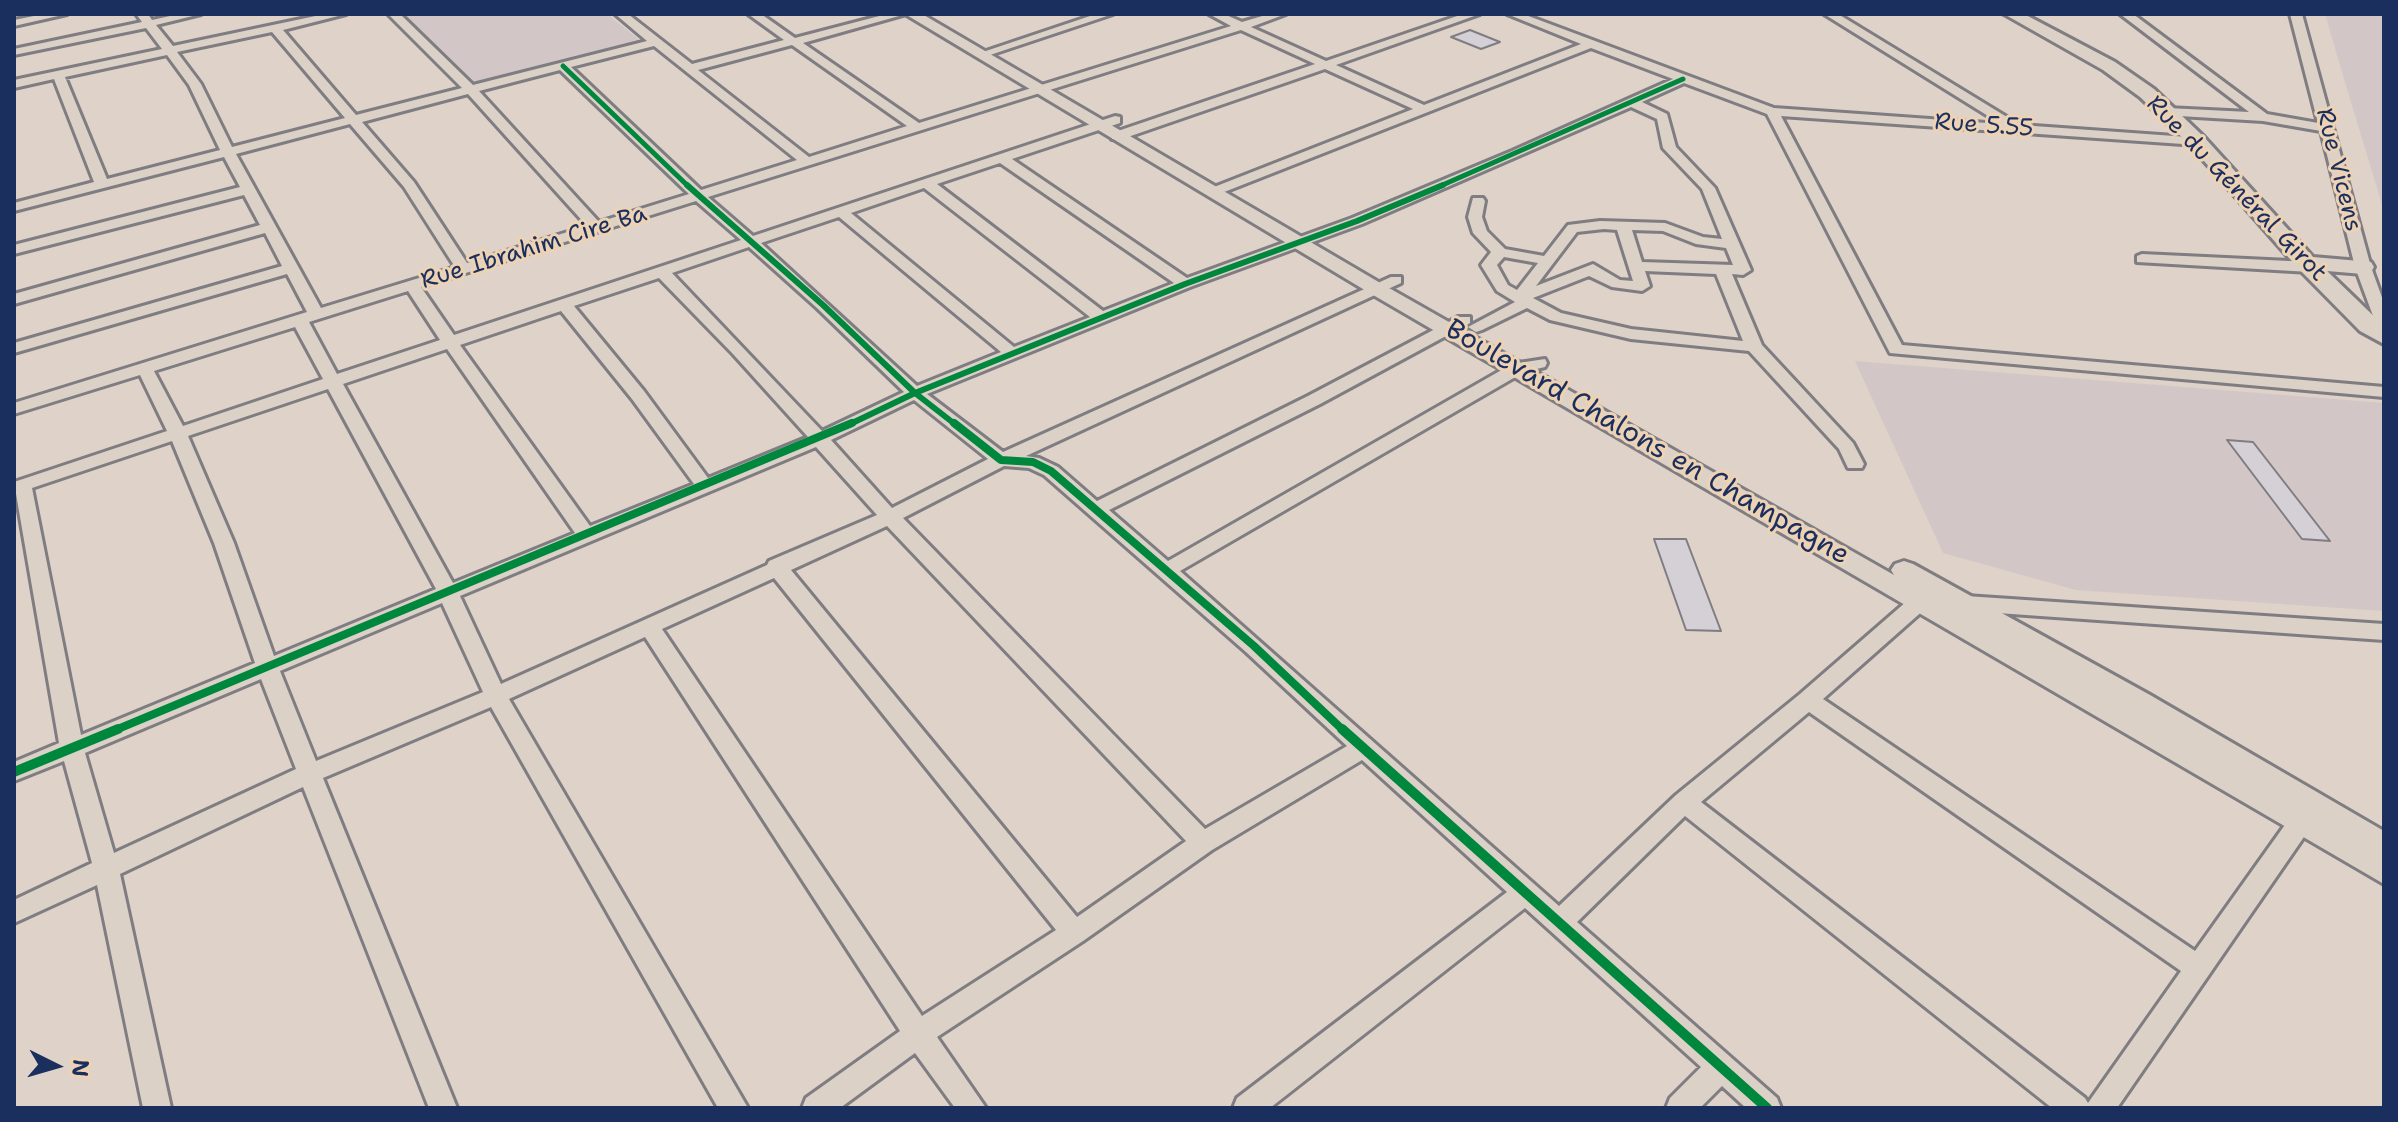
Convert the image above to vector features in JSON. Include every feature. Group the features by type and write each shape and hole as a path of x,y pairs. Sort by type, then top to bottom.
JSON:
{"highway":[{"name":"Rue du Général Girot","path":"2012,14 2109,66 2167,112 2197,141 2308,265 2379,329 2376,342 2384,350"},
{"path":"2308,265 2363,267"}],"main road":[{"name":"Boulevard Chalons en Champagne","path":"912,14 987,53"},
{"name":"Boulevard Chalons en Champagne","path":"927,14 987,53 1116,128 1396,280 1529,366 1921,600 2316,820 2384,847"},
{"name":"Boulevard Chalons en Champagne","path":"1223,188 1298,242 1375,288 1463,325 1529,366 1966,604 2140,703 2316,820 2384,870"}],"street":[{"path":"14,23 61,14"},
{"path":"14,52 146,19 195,14"},
{"path":"14,84 340,14"},
{"path":"394,14 471,90 597,228"},
{"path":"621,14 807,162"},
{"path":"754,14 918,128"},
{"path":"691,68 900,14"},
{"path":"987,53 1088,16 1107,14"},
{"path":"1215,14 1424,110"},
{"name":"Rue Ibrahim Cire Ba","path":"14,409 1280,14"},
{"path":"157,1108 107,871 72,749 18,487 1001,157 1116,128 1324,65 1474,14"},
{"name":"Rue 5.55","path":"1516,14 1772,112 2197,141"},
{"path":"1830,14 2017,129"},
{"path":"2126,14 2263,117"},
{"name":"Rue Vicens","path":"2296,14 2379,329"},
{"path":"38,16 50,45"},
{"path":"146,19 195,84 270,227 291,268 332,382 448,593 496,696 734,1108"},
{"path":"275,28 356,119 409,185 464,269"},
{"path":"14,207 656,42"},
{"path":"1223,188 1590,44"},
{"path":"563,66 699,196 823,305 915,393 1001,460 1033,462 1051,471 1254,646 1363,748 1767,1108"},
{"path":"58,75 102,184"},
{"path":"14,772 817,440 915,393 1185,284 1319,236 1517,154 1683,79"},
{"path":"1631,102 1663,117 1670,148 1708,188 1743,270 1636,266"},
{"path":"1772,112 1896,349 2384,392"},
{"path":"2167,112 2263,117 2325,128"},
{"path":"1001,157 1185,284"},
{"path":"925,182 1102,318"},
{"path":"14,250 250,189"},
{"path":"1478,201 1475,217 1480,233 1501,253"},
{"path":"840,211 1014,355"},
{"path":"1523,300 1547,261 1573,228 1623,225 1665,227 1701,241 1733,244"},
{"path":"1096,509 1463,325 1593,269 1596,275 1617,284 1642,286 1623,225"},
{"path":"14,299 270,227"},
{"path":"1547,261 1517,253 1501,253 1493,257 1489,265 1502,288 1556,317 1631,334 1754,347"},
{"path":"2142,259 2308,265"},
{"path":"14,348 291,268"},
{"path":"1722,269 1754,347 1847,447 1855,464"},
{"path":"661,271 739,350 817,440 1203,843"},
{"path":"14,912 107,871 310,773 496,696 776,566 890,517 1001,460 1396,280"},
{"path":"412,286 586,534"},
{"path":"564,304 638,395 704,485"},
{"path":"1165,571 1529,366"},
{"path":"145,369 177,432 224,543 267,667 443,1108"},
{"path":"776,566 1074,933"},
{"path":"1560,922 1684,802 1808,700 1921,600 2384,632"},
{"path":"648,625 918,1034 972,1108"},
{"path":"1808,700 2200,969"},
{"path":"816,1108 918,1034 1074,933 1203,843 1363,748"},
{"path":"1684,802 2075,1108"},
{"path":"2100,1108 2200,969 2316,820"},
{"path":"1247,1108 1525,893"},
{"path":"1680,1108 1721,1067"}],"shaded area":[{"path":"404,14 607,14 642,42 471,85"},
{"path":"2325,14 2384,14 2384,211 2347,89"},
{"path":"1855,361 2384,403 2384,611 2076,590 1943,553"}],"building":[{"path":"1470,30 1500,42 1481,49 1451,37"},
{"path":"2227,440 2253,442 2330,541 2302,539"},
{"path":"1654,539 1686,539 1721,631 1686,630"}],"cycle path":[{"path":"563,66 699,196 823,305 915,393 1001,460 1033,462 1051,471 1254,646 1303,694 1767,1108"},
{"path":"14,772 817,440 915,393 1185,284 1357,221 1517,154 1683,79"}]}
